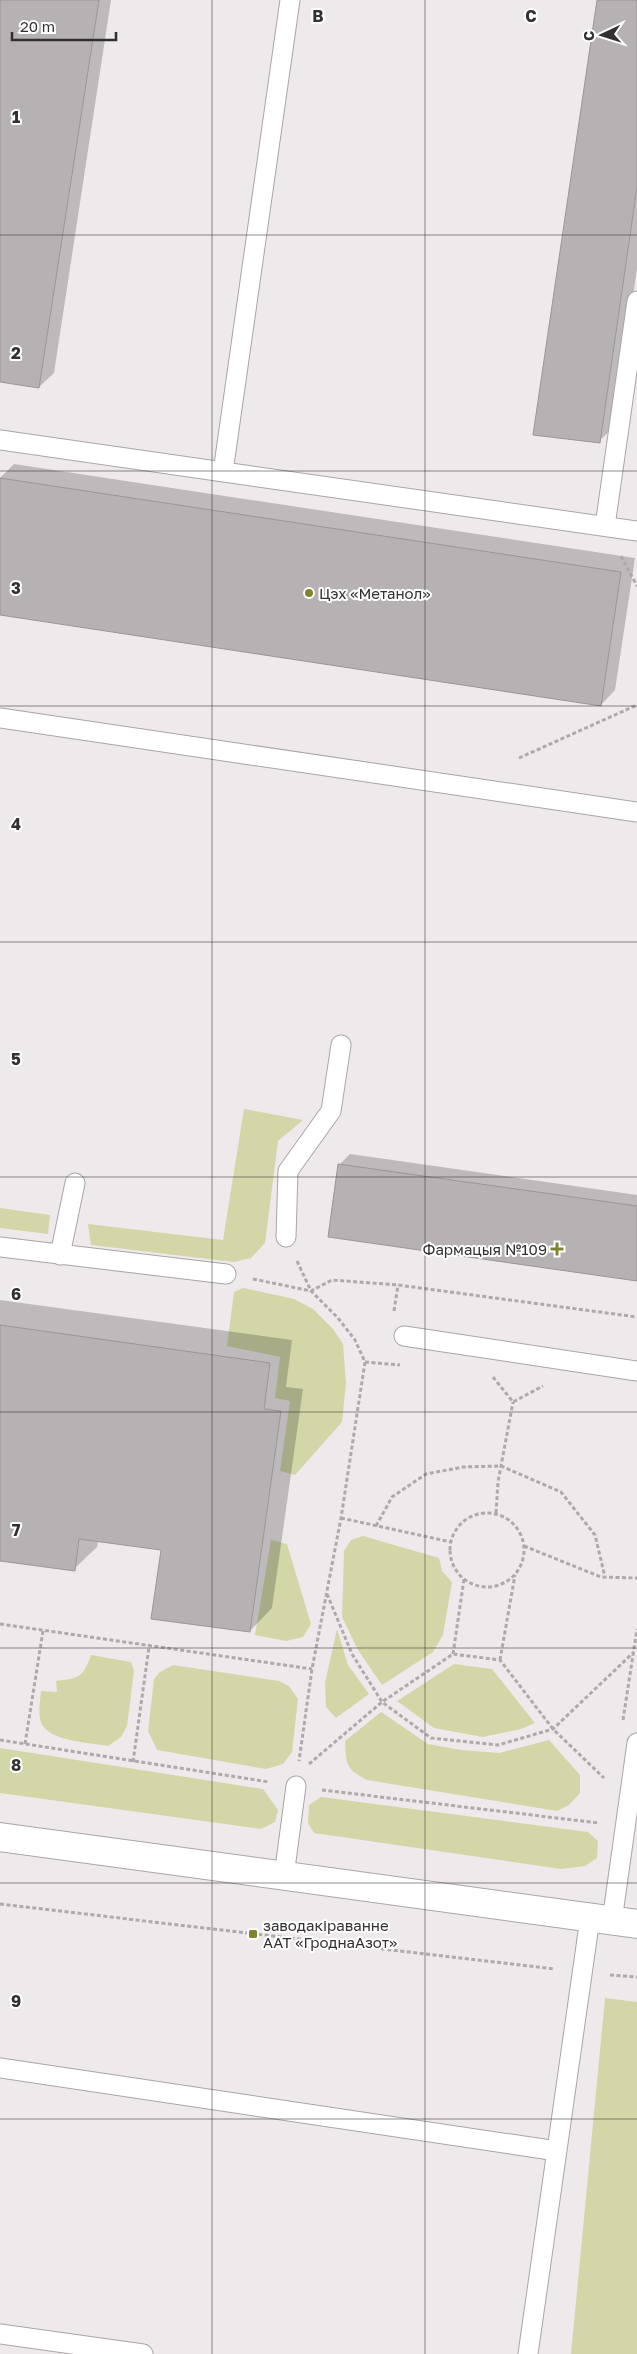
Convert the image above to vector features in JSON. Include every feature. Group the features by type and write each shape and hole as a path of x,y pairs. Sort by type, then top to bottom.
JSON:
{"street":[{"path":"0,1837 613,1921"}],"lane":[{"path":"222,472 290,0"},
{"path":"605,526 637,301"},
{"path":"0,440 637,531"},
{"path":"0,718 637,812"},
{"path":"286,1237 288,1171 332,1111 341,1045"},
{"path":"60,1255 75,1183"},
{"path":"0,1247 226,1274"},
{"path":"404,1336 637,1370"},
{"path":"528,2354 582,1972 613,1921 637,1743"},
{"path":"284,1876 297,1780"},
{"path":"0,2068 557,2151"},
{"path":"0,2334 143,2354"}],"path":[{"path":"519,758 637,706"},
{"path":"286,1237 311,1291 338,1318 355,1340 365,1362 341,1518 312,1669 297,1780"},
{"path":"226,1274 311,1291 332,1280 388,1284 637,1316"},
{"path":"496,1513 501,1466 513,1402"},
{"path":"376,1526 392,1497 426,1474 463,1466 501,1466 561,1492 595,1535 604,1577"},
{"path":"500,1660 515,1575 523,1561 524,1546 520,1531 510,1520 496,1513 482,1513 468,1518 457,1528 451,1542 451,1556 455,1568 464,1579 476,1585 489,1587 502,1584 515,1575"},
{"path":"341,1518 451,1542"},
{"path":"524,1546 604,1577 637,1578"},
{"path":"453,1654 464,1579"},
{"path":"326,1594 352,1654 382,1702 431,1738 498,1745 553,1729 634,1652"},
{"path":"0,1624 312,1669"},
{"path":"25,1744 44,1631"},
{"path":"133,1762 149,1647"},
{"path":"297,1780 382,1702 453,1654 500,1660 553,1729 606,1779"},
{"path":"0,1904 637,1977"}],"green space":[{"path":"244,1109 303,1120 278,1141 265,1243 251,1258 234,1262 91,1245 88,1224 223,1240"},
{"path":"0,1208 50,1215 48,1234 0,1228"},
{"path":"243,1288 294,1299 313,1309 333,1329 343,1344 346,1383 342,1422 295,1475 280,1471 290,1401 275,1398 280,1357 227,1346 234,1292"},
{"path":"363,1536 439,1558 442,1571 452,1582 443,1635 433,1652 382,1685 358,1650 342,1617 344,1551 351,1540"},
{"path":"271,1540 287,1544 311,1624 303,1637 286,1641 255,1635"},
{"path":"337,1629 348,1665 369,1694 336,1718 326,1707 325,1683"},
{"path":"91,1655 131,1662 134,1671 127,1726 121,1737 108,1746 70,1740 52,1734 45,1729 40,1719 41,1691 57,1692 56,1681 79,1676"},
{"path":"454,1664 492,1669 535,1723 521,1729 483,1737 434,1728 397,1701"},
{"path":"173,1665 279,1681 289,1686 298,1699 292,1752 283,1764 266,1769 157,1750 148,1731 154,1679 160,1672"},
{"path":"381,1712 428,1744 461,1750 499,1753 549,1740 580,1775 580,1793 569,1805 557,1811 367,1780 355,1773 348,1765 345,1741"},
{"path":"0,1748 263,1789 278,1810 275,1822 261,1829 0,1793"},
{"path":"321,1797 588,1832 598,1841 597,1858 585,1866 561,1869 314,1833 308,1823 309,1805"},
{"path":"605,1998 637,2002 637,2354 571,2354"}],"building":[{"path":"0,0 99,0 39,388 0,382"},
{"path":"597,0 637,0 637,187 600,443 533,435"},
{"name":"Цэх «Метанол»","path":"0,478 621,572 601,706 0,615"},
{"path":"338,1164 637,1206 637,1281 328,1237"},
{"path":"0,1325 270,1363 264,1409 281,1411 250,1632 151,1619 161,1550 79,1539 75,1571 0,1561"}],"place":[{"name":"Цэх «Метанол»","path":"309,593"},
{"name":"Фармацыя №109","path":"557,1249"},
{"name":"заводакіраванне ААТ «ГроднаАзот»","path":"253,1934"}]}
